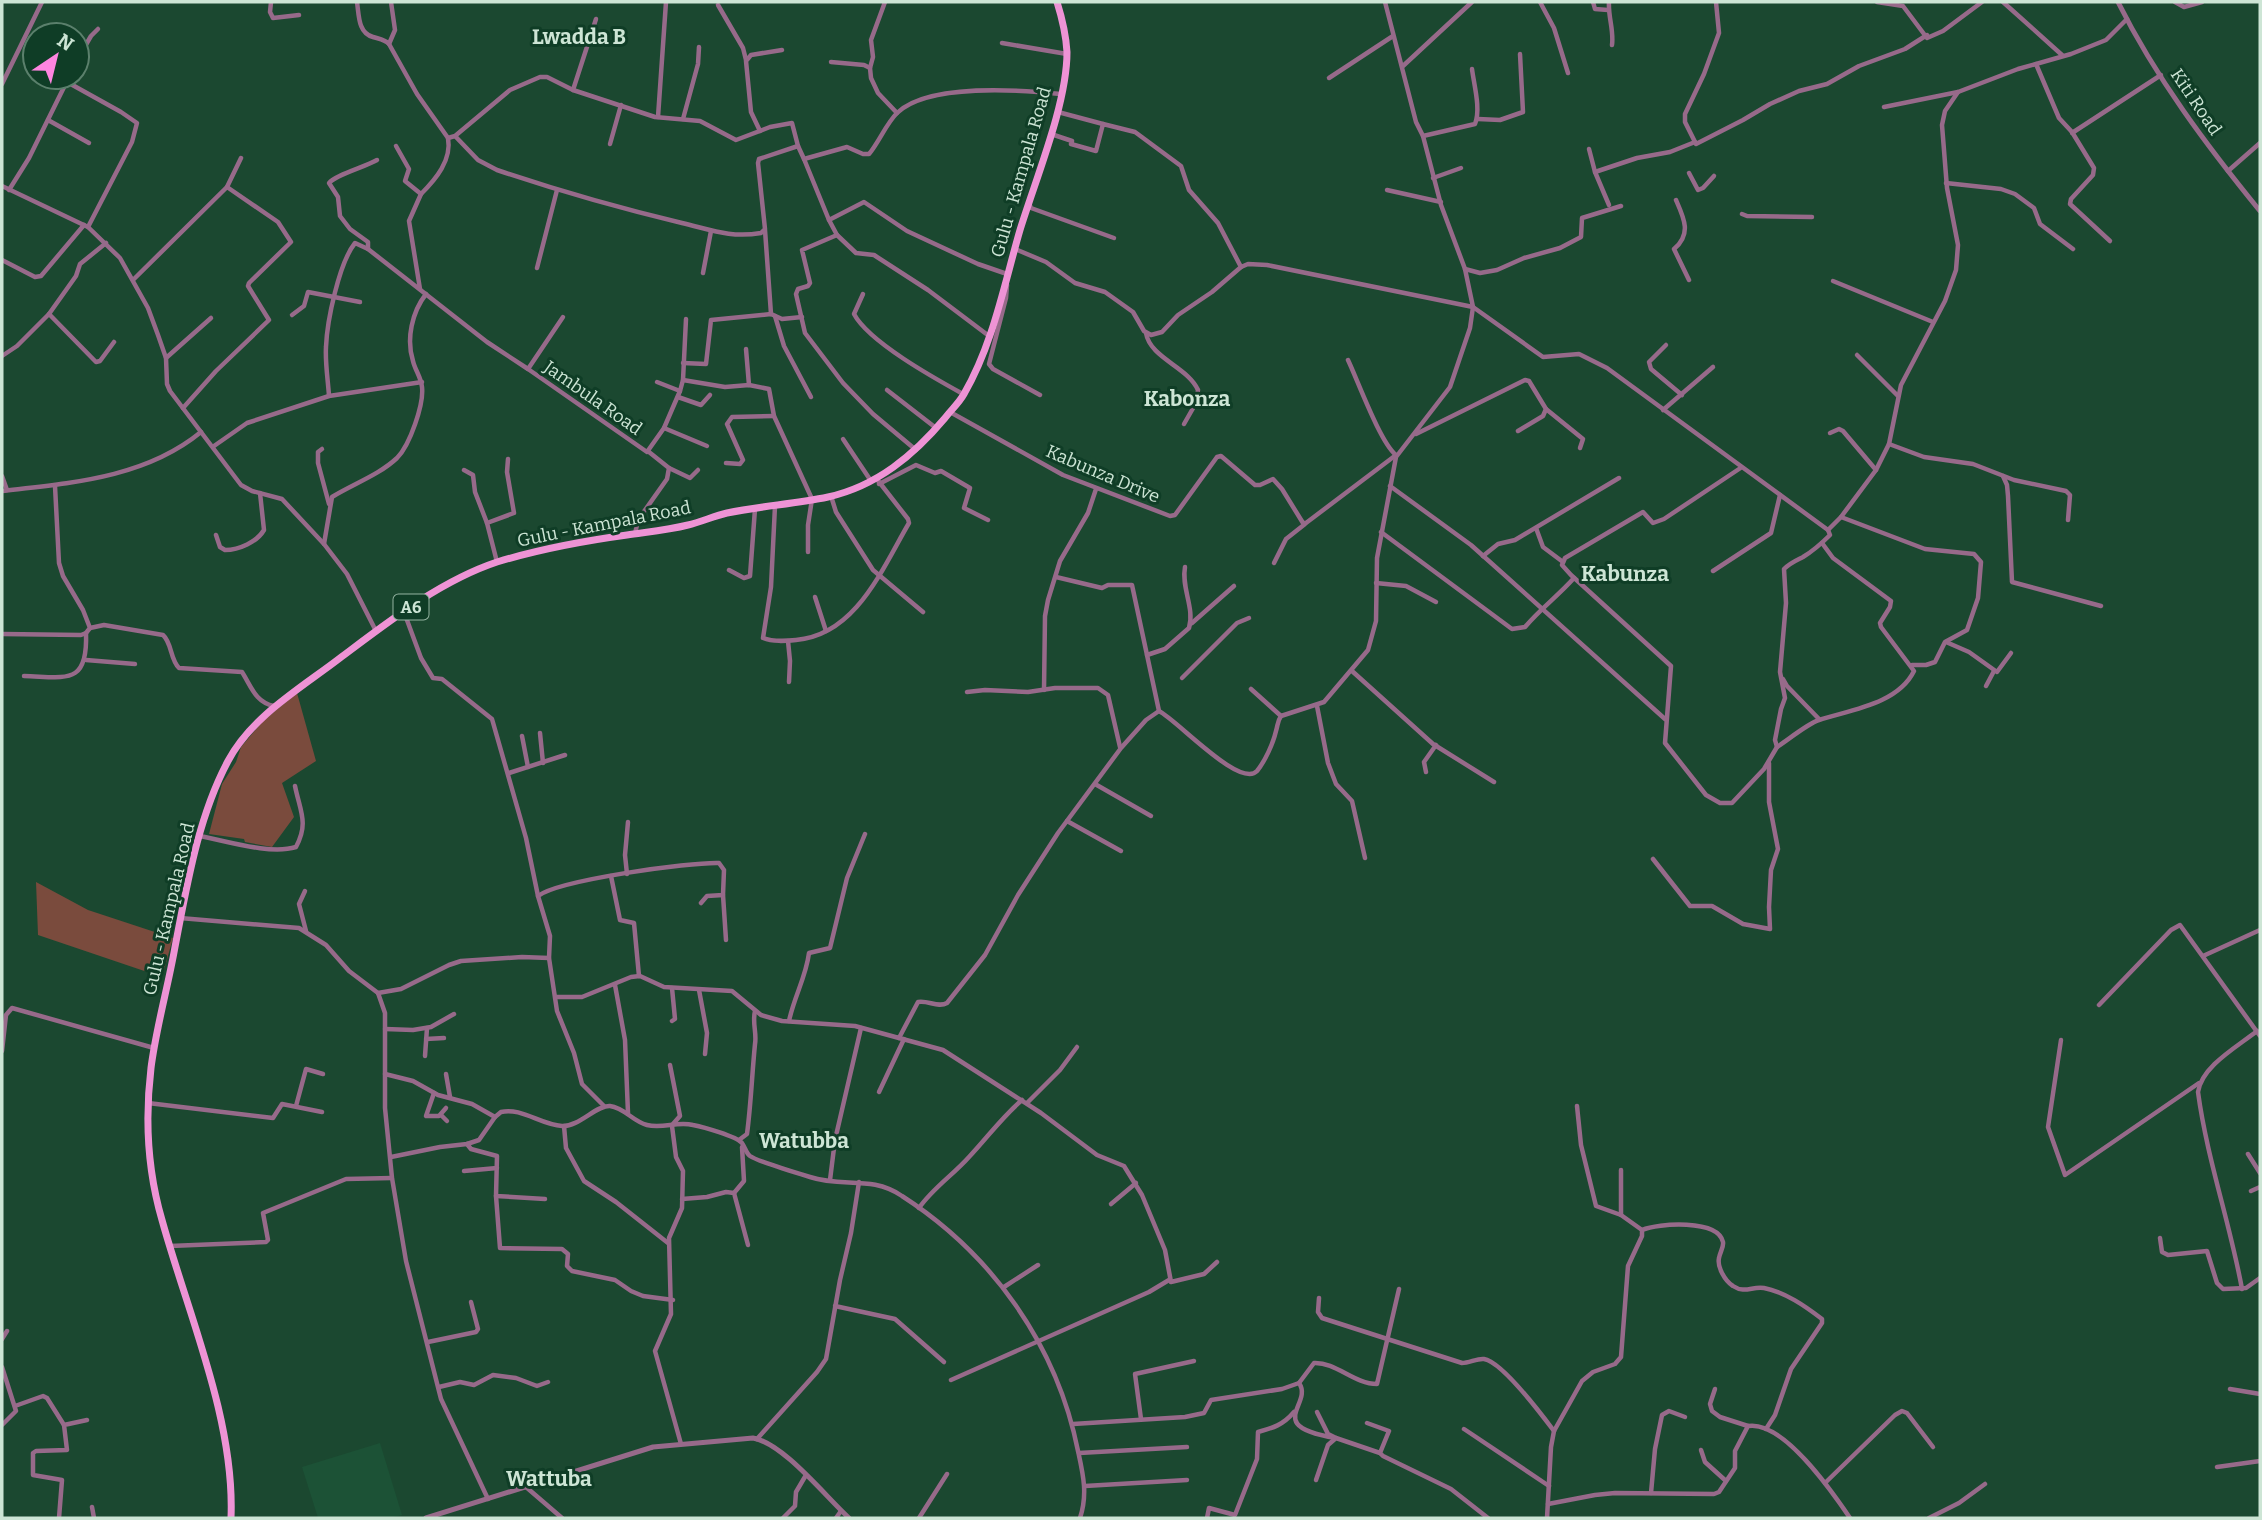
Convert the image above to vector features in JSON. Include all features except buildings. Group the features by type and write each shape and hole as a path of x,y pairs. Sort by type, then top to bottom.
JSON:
{"main road":[{"name":"Gulu - Kampala Road","path":"231,1518 230,1475 221,1421 156,1199 150,1154 148,1102 154,1048 180,918 200,835 219,779 230,756 255,724 376,631 404,611 460,579 497,562 538,551 688,525 728,513 831,496 875,481 917,450 964,394 989,336 1061,94 1067,54 1065,30 1058,2"}],"street":[{"path":"2,84 42,2"},
{"path":"271,2 270,12 273,18 299,15"},
{"path":"358,2 362,29 370,37 383,39 389,44 417,94 448,138 449,154 440,172 421,194 410,221 420,290"},
{"path":"389,44 395,30 391,2"},
{"path":"658,117 666,2"},
{"path":"885,2 871,40 873,57 870,68 873,87 897,113"},
{"path":"1274,563 1286,539 1396,454 1413,435 1450,387 1469,328 1473,307 1465,269 1433,178 1423,136 1416,122 1385,2"},
{"path":"1403,66 1472,2"},
{"path":"1540,2 1554,28 1568,73"},
{"path":"1592,2 1595,9 1605,8 1608,11"},
{"path":"1609,2 1608,11 1614,35 1612,46"},
{"path":"1695,142 1685,122 1685,114 1719,33 1716,2"},
{"path":"1877,2 1903,6 1927,38 1943,31 1982,2"},
{"path":"2003,2 2062,55"},
{"name":"Kiti Road","path":"2118,2 2161,75 2228,171 2260,211"},
{"path":"2175,2 2184,7 2202,2"},
{"path":"718,5 743,48 751,112 760,131"},
{"path":"573,90 596,19"},
{"path":"1884,107 1958,92 2106,40 2127,19"},
{"path":"91,36 98,29"},
{"path":"1595,172 1637,158 1670,152 1695,142 1696,144 1770,104 1800,91 1827,84 1859,66 1905,49 1927,35"},
{"path":"1328,78 1393,36"},
{"path":"1002,43 1067,54"},
{"path":"683,119 698,64 699,47"},
{"path":"746,61 751,55 782,50"},
{"path":"1478,119 1500,120 1523,112 1520,54"},
{"path":"831,62 870,68"},
{"path":"2036,64 2059,118 2072,133 2094,170 2070,204 2110,241"},
{"path":"1423,136 1473,125 1478,119 1472,69"},
{"path":"2072,133 2161,75"},
{"path":"448,138 455,136 500,97 534,79 547,76 573,90 658,117 710,125 736,140 792,123 797,146 837,235 856,253 874,255 928,290 989,336"},
{"path":"804,159 847,147 869,154 897,113 935,96 996,90 1061,94"},
{"path":"9,190 62,91"},
{"path":"2,260 35,277 41,276 86,226 132,142 137,123 86,91"},
{"path":"1828,530 1876,470 1889,444 1904,377 1949,293 1958,257 1957,235 1946,183 1941,125 1945,111 1958,92"},
{"path":"610,144 621,105"},
{"path":"1057,111 1135,132 1181,166 1189,190 1218,223 1241,267"},
{"path":"48,120 89,143"},
{"path":"1050,134 1096,151 1103,124"},
{"path":"455,136 482,163 557,190 635,213 711,231 750,235 765,230"},
{"path":"2228,171 2260,143"},
{"path":"396,146 409,169 405,181 421,194"},
{"path":"797,146 758,161 773,315 784,346 811,397"},
{"path":"1589,149 1609,205"},
{"path":"133,280 227,187 242,158"},
{"path":"368,249 368,242 350,229 340,216 338,198 328,183 335,177 361,169 377,160"},
{"path":"1433,178 1461,168"},
{"path":"1689,173 1698,190 1714,176"},
{"path":"1946,183 2001,189 2015,194 2034,208 2040,224 2073,249"},
{"path":"2,186 86,226 106,243 125,265 148,308 166,358 168,387 241,485 282,499 324,544 347,574 376,631"},
{"path":"183,408 216,371 270,320 248,286 257,273 291,242 278,222 227,187"},
{"path":"537,268 557,190"},
{"path":"1387,190 1441,202"},
{"path":"1603,212 1614,199"},
{"path":"1676,200 1687,227 1675,248 1689,281"},
{"path":"829,219 862,202 868,203 906,231 1007,278 1006,298 989,364 993,369 1040,395"},
{"path":"1028,202 1031,208 1114,238"},
{"path":"1465,269 1480,273 1497,270 1524,258 1560,248 1581,237 1582,218 1622,206"},
{"path":"1742,214 1812,217"},
{"path":"703,273 711,231"},
{"path":"837,235 802,250 810,283 796,292 806,333 851,393 917,450"},
{"path":"2,356 17,346 49,314 76,276 80,264 106,243"},
{"path":"329,396 326,348 334,298 353,246 359,243 487,342 528,369"},
{"path":"1015,249 1046,262 1075,283 1105,292 1133,312 1150,343 1190,378 1198,390 1196,403 1184,424"},
{"path":"1146,332 1151,335 1162,332 1178,315 1241,267 1248,264 1267,265 1473,307 1542,357 1579,354 1590,358 1828,530 1830,535 1822,543 1784,569 1786,603 1780,672 1785,698 1780,709 1775,740 1777,747"},
{"path":"1833,281 1933,322"},
{"path":"292,315 304,306 309,292 360,302"},
{"path":"324,544 332,497 367,478 400,455 409,440 421,403 422,382 412,360 411,333 416,309 426,294"},
{"path":"863,294 854,314 870,333 964,394"},
{"path":"49,314 96,362 114,342"},
{"path":"683,363 706,364 711,320 773,315 785,319 802,317"},
{"name":"Jambula Road","path":"563,317 528,369 637,447 649,452 664,428 679,394 683,380 687,319"},
{"path":"166,358 211,318"},
{"path":"1666,345 1649,365 1682,395"},
{"path":"746,349 748,385"},
{"path":"1857,355 1898,396"},
{"path":"1348,360 1380,430 1392,452 1396,454"},
{"path":"1663,410 1713,366"},
{"path":"683,380 725,387 748,385 769,389 774,416 812,499 808,552"},
{"path":"1413,435 1525,380 1546,409 1583,439 1580,448"},
{"path":"214,446 247,423 329,396 422,382"},
{"path":"657,382 701,405 710,395"},
{"path":"887,390 936,429"},
{"path":"1518,431 1543,416 1546,409"},
{"name":"Kabunza Drive","path":"950,412 1051,469 1170,516 1174,515 1217,457 1221,456 1255,485 1273,479 1303,523 1306,523"},
{"path":"726,463 740,464 743,460 727,424 732,417 774,416"},
{"path":"664,428 707,446"},
{"path":"1830,433 1839,429 1843,431 1876,470"},
{"path":"2,476 4,490 55,486 119,473 151,463 176,451 201,432"},
{"path":"775,506 771,587 763,635 765,640 788,641 815,637 843,622 874,586 909,522 843,439"},
{"path":"1889,444 1924,457 1973,464 2003,476 2066,491 2070,495 2068,520"},
{"path":"322,449 317,458 329,505"},
{"path":"649,452 670,468 690,478 698,470"},
{"path":"1056,577 1088,587 1132,585 1159,711 1198,740 1220,761 1252,775 1259,768 1281,716 1324,702 1368,650 1376,621 1376,583 1381,532 1396,454"},
{"path":"486,523 514,513 507,472 508,459"},
{"path":"875,481 916,465 935,472 940,471 970,488 964,508 988,520"},
{"path":"1563,562 1643,512 1653,523 1664,519 1742,467"},
{"path":"635,534 638,520 667,479 670,468"},
{"path":"464,470 473,475 475,492 497,562"},
{"path":"2003,476 2008,496 2012,582 2101,606"},
{"path":"1483,556 1498,544 1508,543 1536,528 1619,478"},
{"path":"55,486 62,576 83,610 90,628"},
{"path":"1390,486 1483,556 1542,606 1567,633 1665,719"},
{"path":"1044,690 1045,616 1048,600 1060,561 1088,513 1096,489"},
{"path":"216,535 220,547 225,550 247,544 261,535 264,530 260,493"},
{"path":"1713,571 1771,533 1780,495"},
{"path":"831,496 836,512 878,576 923,612"},
{"path":"729,570 744,578 750,576 755,509"},
{"path":"1841,517 1925,549 1966,553 1981,562 1978,598 1970,625 1962,633 1945,642 1935,662 1911,665"},
{"path":"1536,528 1543,547 1563,562 1562,565 1574,578 1671,666 1665,743 1706,795 1713,801 1725,803 1734,802 1769,762 1777,747 1819,719 1839,716 1893,694 1913,674 1911,665 1881,627 1880,623 1891,607 1891,601 1833,558 1822,543"},
{"path":"1381,532 1512,629 1525,627 1542,606 1548,604 1574,578"},
{"path":"1185,567 1191,624"},
{"path":"1376,583 1406,586 1436,601"},
{"path":"1147,655 1165,649 1234,586"},
{"path":"815,597 826,631"},
{"path":"404,611 421,658 433,678 442,679 492,719 509,773 550,936 549,958 557,1011 574,1053 582,1084 604,1106 628,1113 634,1119 650,1126 693,1125 740,1141 752,1158 814,1179 881,1185 901,1195 965,1245 1004,1287 1038,1342 1073,1424 1085,1486 1080,1518"},
{"path":"1182,678 1237,623 1249,618"},
{"path":"24,676 69,677 77,672 86,660 86,633 93,625 104,625 164,636 173,661 179,668 242,672 253,693 266,705 276,707"},
{"path":"2,634 44,636 86,633"},
{"path":"788,641 789,681"},
{"path":"1945,642 1969,652 1997,672 2011,653"},
{"path":"86,660 135,664"},
{"path":"1352,671 1436,746 1494,782"},
{"path":"1986,686 1994,671"},
{"path":"1780,672 1787,686 1819,719"},
{"path":"967,692 1098,688 1105,692 1121,748"},
{"path":"1251,689 1281,716"},
{"path":"1318,706 1328,763 1336,784 1352,802 1365,858"},
{"path":"879,1093 918,1002 926,1001 941,1006 947,1003 985,955 1018,895 1067,821 1121,748 1146,720 1159,711"},
{"path":"540,733 543,763"},
{"path":"522,736 528,767"},
{"path":"1426,772 1424,762 1436,746"},
{"path":"509,773 565,755"},
{"path":"1653,859 1690,906 1712,906 1743,924 1770,929 1771,870 1777,846 1769,802 1769,762"},
{"path":"1095,784 1151,816"},
{"path":"200,835 273,849 287,850 296,847 304,822 295,786"},
{"path":"1067,821 1121,851"},
{"path":"626,874 628,822"},
{"path":"789,1021 794,997 806,975 809,953 830,948 847,878 865,834"},
{"path":"538,896 551,889 611,876 684,865 719,863 724,870 726,940"},
{"path":"611,876 620,920 634,923 639,976"},
{"path":"305,891 299,904 306,931"},
{"path":"701,903 707,896 723,895"},
{"path":"180,918 306,931 326,945 349,971 378,993 385,1013 385,1108 392,1178 406,1261 446,1409 488,1500"},
{"path":"2061,1040 2048,1127 2066,1175 2199,1083 2217,1062 2259,1033 2184,928 2176,926 2099,1004"},
{"path":"2203,956 2260,930"},
{"path":"378,993 401,989 461,961 549,958"},
{"path":"556,997 582,997 639,976 664,987 732,991 761,1015 789,1021 861,1028 943,1050 1025,1102 1097,1155 1124,1166 1136,1184 1165,1250 1169,1280"},
{"path":"615,985 625,1040 628,1113"},
{"path":"672,988 675,1019 672,1021"},
{"path":"699,990 707,1033 705,1054"},
{"path":"2,1051 7,1011 15,1008 154,1048"},
{"path":"748,1245 734,1191 744,1181 740,1141 747,1133 750,1110 752,1060 756,1041 753,1018 755,1011"},
{"path":"385,1030 427,1028 454,1014"},
{"path":"425,1056 427,1028"},
{"path":"831,1180 835,1140 861,1028"},
{"path":"426,1039 444,1038"},
{"path":"919,1208 931,1192 968,1159 1007,1113 1025,1102 1060,1070 1077,1047"},
{"path":"670,1065 680,1116 672,1125 676,1157 683,1171 682,1208 669,1234 668,1262 673,1300 669,1321 655,1351 681,1444"},
{"path":"296,1107 306,1069 323,1074"},
{"path":"385,1074 413,1081 434,1093 472,1104 495,1117"},
{"path":"446,1074 450,1097"},
{"path":"2199,1083 2200,1109 2242,1289"},
{"path":"434,1093 426,1116 441,1115 447,1121"},
{"path":"148,1102 273,1118 281,1105 322,1112"},
{"path":"391,1157 479,1140 495,1117 508,1110 544,1123 564,1126 590,1116 604,1106"},
{"path":"1577,1106 1581,1144 1596,1206 1621,1216 1642,1230"},
{"path":"441,1115 446,1108"},
{"path":"564,1126 566,1148 584,1181 616,1202 669,1244"},
{"path":"467,1144 471,1149 497,1156 496,1196 500,1248 562,1249 568,1254 567,1266 572,1271 615,1280 643,1296 673,1300"},
{"path":"2248,1154 2260,1173"},
{"path":"464,1171 497,1168"},
{"path":"1621,1170 1621,1216"},
{"path":"170,1246 266,1242 268,1240 263,1214 346,1179 392,1178"},
{"path":"757,1438 823,1364 859,1182"},
{"path":"1111,1204 1136,1184"},
{"path":"2251,1191 2260,1187"},
{"path":"682,1199 726,1192 734,1194"},
{"path":"496,1196 545,1199"},
{"path":"1642,1230 1656,1225 1684,1224 1714,1232 1721,1237 1723,1243 1719,1264 1729,1283 1735,1288 1747,1291 1760,1287 1768,1289 1793,1299 1822,1319 1822,1323 1791,1369 1775,1415 1766,1429"},
{"path":"1547,1518 1554,1431 1582,1381 1593,1372 1615,1364 1621,1357 1626,1273 1631,1256 1641,1241 1642,1230"},
{"path":"2160,1238 2162,1252 2165,1254 2207,1251 2219,1287 2242,1289 2260,1278"},
{"path":"951,1380 1149,1292 1169,1280 1173,1282 1204,1274 1217,1262"},
{"path":"1004,1287 1038,1265"},
{"path":"1073,1424 1185,1417 1204,1413 1211,1400 1282,1389 1299,1383 1309,1366 1321,1363 1369,1384 1377,1384 1399,1290"},
{"path":"1320,1298 1318,1312 1322,1318 1462,1363 1482,1358 1489,1361 1518,1386 1554,1431"},
{"path":"428,1342 476,1332 478,1329 471,1302"},
{"path":"835,1306 895,1319 944,1363"},
{"path":"2,1339 7,1331"},
{"path":"1141,1419 1135,1374 1194,1361"},
{"path":"2,1367 15,1406 14,1415 2,1425"},
{"path":"439,1387 460,1382 474,1385 493,1375 512,1377 537,1385 548,1382"},
{"path":"1207,1518 1209,1508 1235,1515 1257,1459 1258,1432 1275,1428 1294,1412 1302,1395 1299,1383"},
{"path":"1715,1389 1710,1404 1716,1415 1766,1429 1805,1458 1850,1518"},
{"path":"2230,1390 2260,1394"},
{"path":"15,1406 43,1396 64,1425 67,1450 34,1451 31,1464 35,1476 62,1480 59,1518"},
{"path":"1651,1493 1655,1449 1662,1415 1669,1411 1685,1417"},
{"path":"1825,1483 1902,1411 1907,1413 1933,1447"},
{"path":"1294,1412 1296,1423 1301,1428 1380,1453 1451,1489 1488,1518"},
{"path":"1317,1412 1328,1434 1336,1438"},
{"path":"64,1425 87,1420"},
{"path":"1367,1423 1389,1431 1380,1453"},
{"path":"1548,1504 1595,1495 1714,1494 1736,1467 1735,1451 1748,1426"},
{"path":"1464,1429 1549,1486"},
{"path":"426,1518 653,1447 757,1438 769,1443 806,1475 849,1518"},
{"path":"1316,1480 1328,1446 1336,1438"},
{"path":"1079,1453 1188,1447"},
{"path":"1701,1450 1704,1462 1726,1481"},
{"path":"2217,1467 2260,1461"},
{"path":"919,1518 947,1474"},
{"path":"783,1518 795,1506 796,1492 806,1475"},
{"path":"1085,1486 1187,1480"},
{"path":"1929,1518 1959,1503 1985,1484"},
{"path":"526,1487 562,1518"},
{"path":"92,1507 94,1518"},
{"path":"836,1518 841,1511"}],"shaded area":[{"path":"297,693 316,761 282,783 294,817 272,847 245,842 244,839 209,834 222,784 236,762 241,747 263,721"},
{"path":"36,882 88,910 173,938 162,977 38,935"},
{"path":"380,1443 402,1515 390,1518 318,1518 302,1467"}],"district":[{"name":"Lwadda B","path":"579,37"},
{"name":"Kabonza","path":"1187,399"},
{"name":"Kabunza","path":"1625,574"},
{"name":"Watubba","path":"804,1141"},
{"name":"Wattuba","path":"549,1479"}]}
